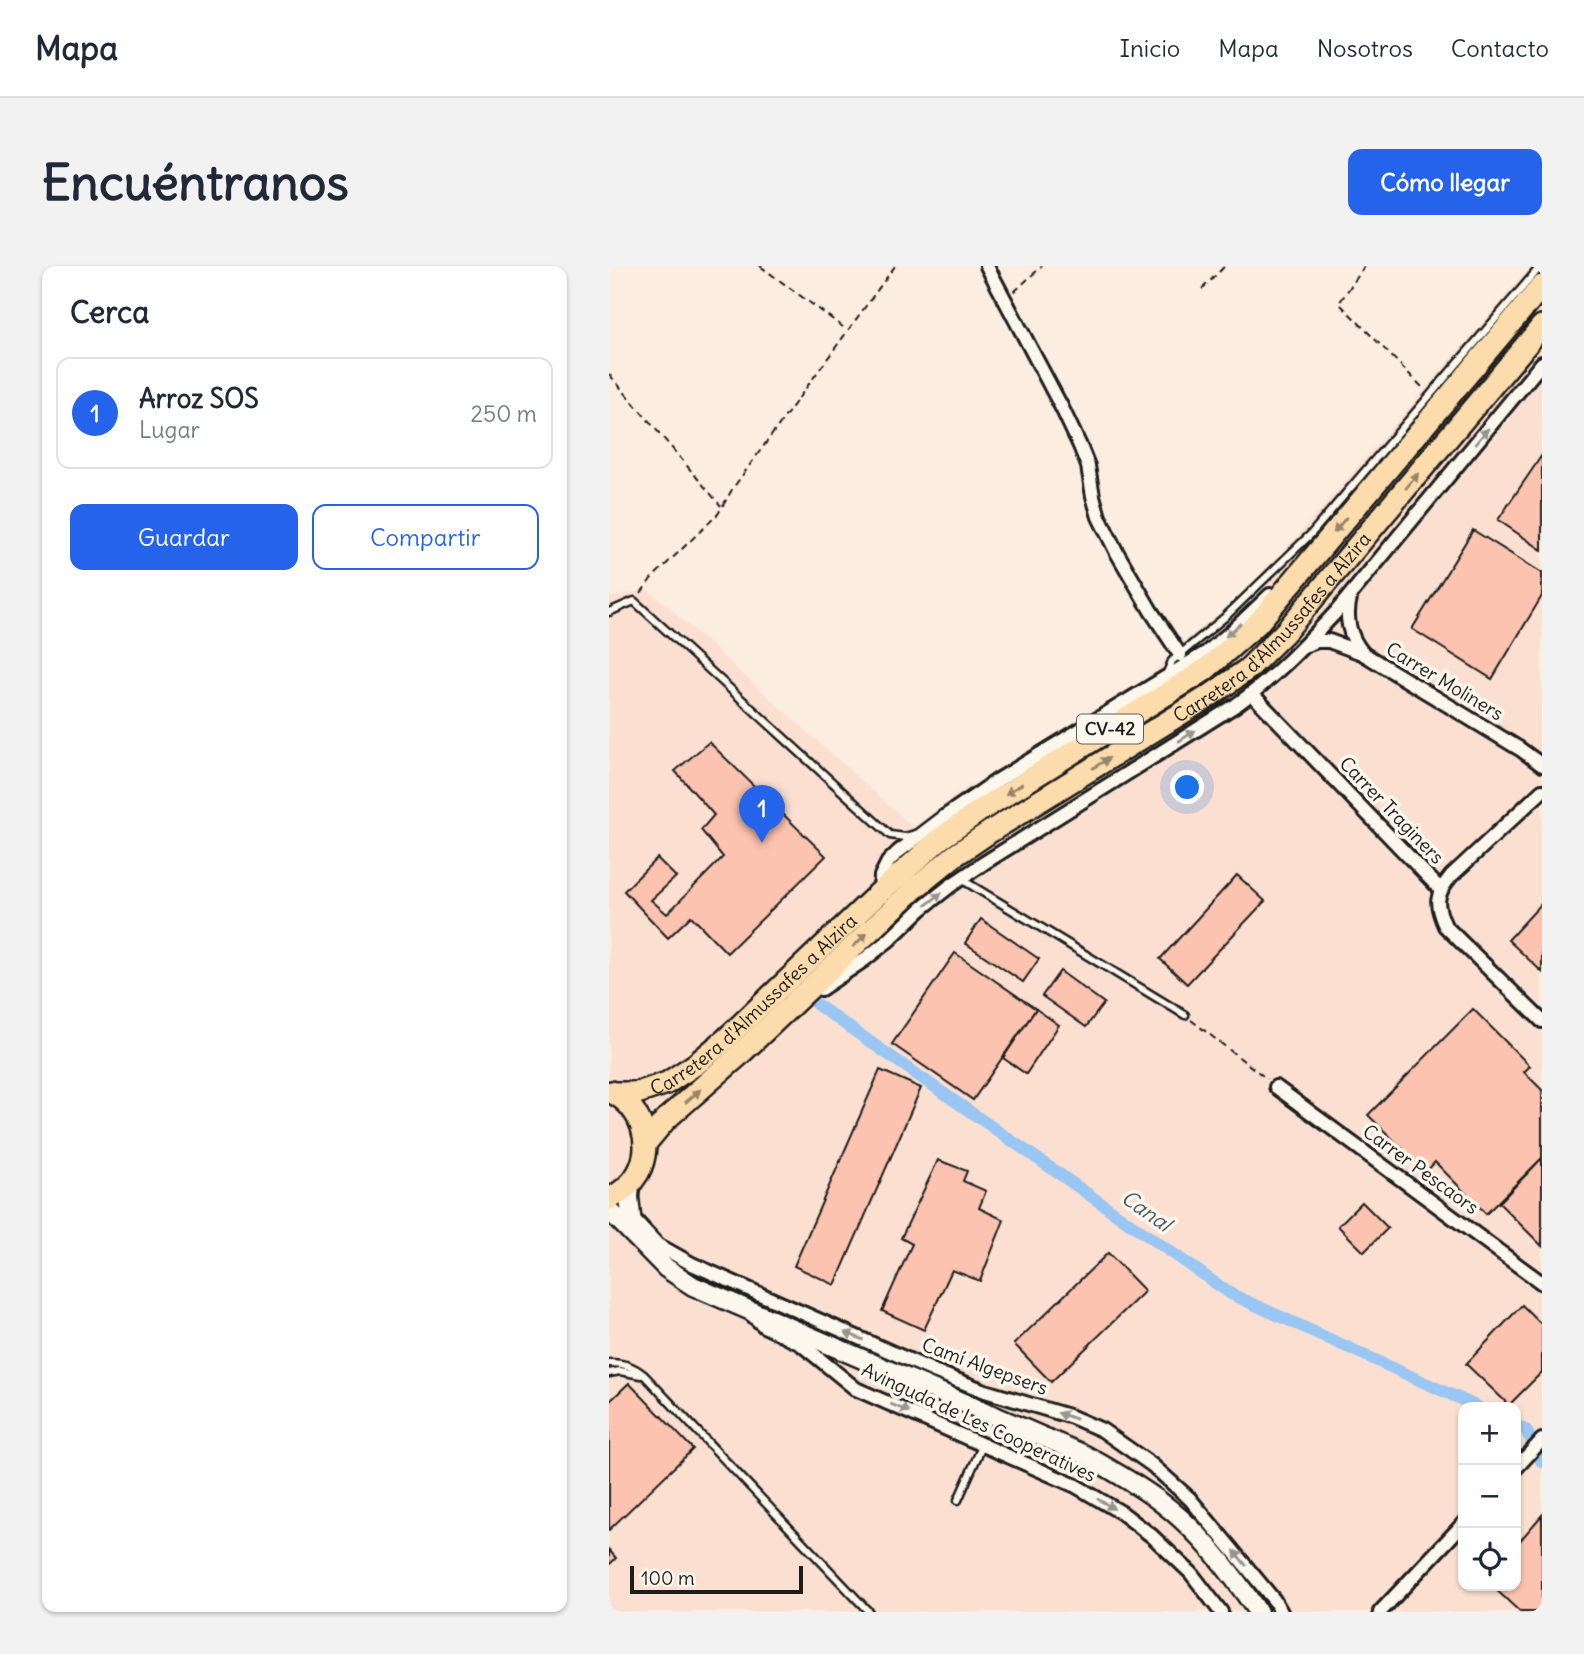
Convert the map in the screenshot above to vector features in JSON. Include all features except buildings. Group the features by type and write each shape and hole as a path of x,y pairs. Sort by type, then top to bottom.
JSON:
{"main road":[{"name":"Carretera d'Almussafes a Alzira","path":"612,1092 638,1093 647,1090 667,1083 696,1064 940,839 981,810 1205,670 1257,624 1542,286"},
{"name":"Carretera d'Almussafes a Alzira","path":"645,1144 666,1119 729,1064 914,889 954,856 1248,669 1285,632 1541,328"},
{"name":"CV-42","path":"612,1092 631,1106 642,1124 644,1159 630,1185"},
{"path":"609,1199 630,1185"},
{"path":"630,1185 632,1225"},
{"path":"609,1210 632,1225 653,1256 693,1286 1072,1449 1115,1472 1160,1502 1196,1533 1228,1569 1258,1612"}],"street":[{"path":"987,266 1080,446 1088,466 1099,517 1137,587 1180,654"},
{"name":"Carretera d'Almussafes a Alzira","path":"729,1064 766,1040 818,992 864,960 921,909 961,879 1252,694 1306,645 1336,612 1542,363"},
{"name":"Carretera d'Almussafes a Alzira","path":"880,892 881,876 888,862 898,852 998,780 1207,652 1230,633 1303,560 1319,550"},
{"name":"Carrer Moliners","path":"1352,592 1348,607 1349,628 1362,653"},
{"name":"Carrer Moliners","path":"1306,645 1329,640 1362,653 1542,765"},
{"name":"Carrer Traginers","path":"1252,694 1440,889 1437,900 1445,926 1542,1021"},
{"path":"1440,889 1542,791"},
{"name":"Carrer Pescaors","path":"1276,1087 1542,1283"},
{"name":"Camí Algepsers","path":"632,1225 658,1245 703,1269 936,1372 985,1391 1072,1417 1102,1430 1152,1465 1191,1499 1281,1612"},
{"name":"Avinguda de Les Cooperatives","path":"741,1306 764,1326 801,1344 856,1389 1076,1486 1122,1513 1152,1536 1191,1573 1221,1612"},
{"path":"1519,1465 1542,1440"},
{"path":"1380,1612 1459,1528"}],"lane":[{"path":"1164,679 1172,661 1225,617 1311,534 1541,266"},
{"path":"609,612 634,601 890,835 905,837 924,833"},
{"path":"961,879 1185,1015"},
{"path":"609,1363 625,1364 644,1375 869,1612"},
{"path":"609,1373 620,1371 644,1375"},
{"path":"958,1500 983,1444"}],"path":[{"path":"760,266 847,330"},
{"path":"634,601 651,579 718,514 733,488 895,266"},
{"path":"1006,300 1042,266"},
{"path":"1202,289 1225,266"},
{"path":"1366,266 1339,303 1430,395"},
{"path":"609,374 722,507"},
{"path":"1185,1015 1276,1087"}],"shaded area":[{"path":"1532,266 1542,266 1542,1612 609,1612 609,598 648,589 913,827 965,789 1143,682 1167,656 1234,601 1294,540"}],"waterway":[{"name":"Canal","path":"816,1004 1231,1294 1467,1402"},
{"name":"Canal","path":"1521,1428 1526,1430 1542,1462"}],"place":[{"name":"Arroz SOS","path":"762,843"}]}
